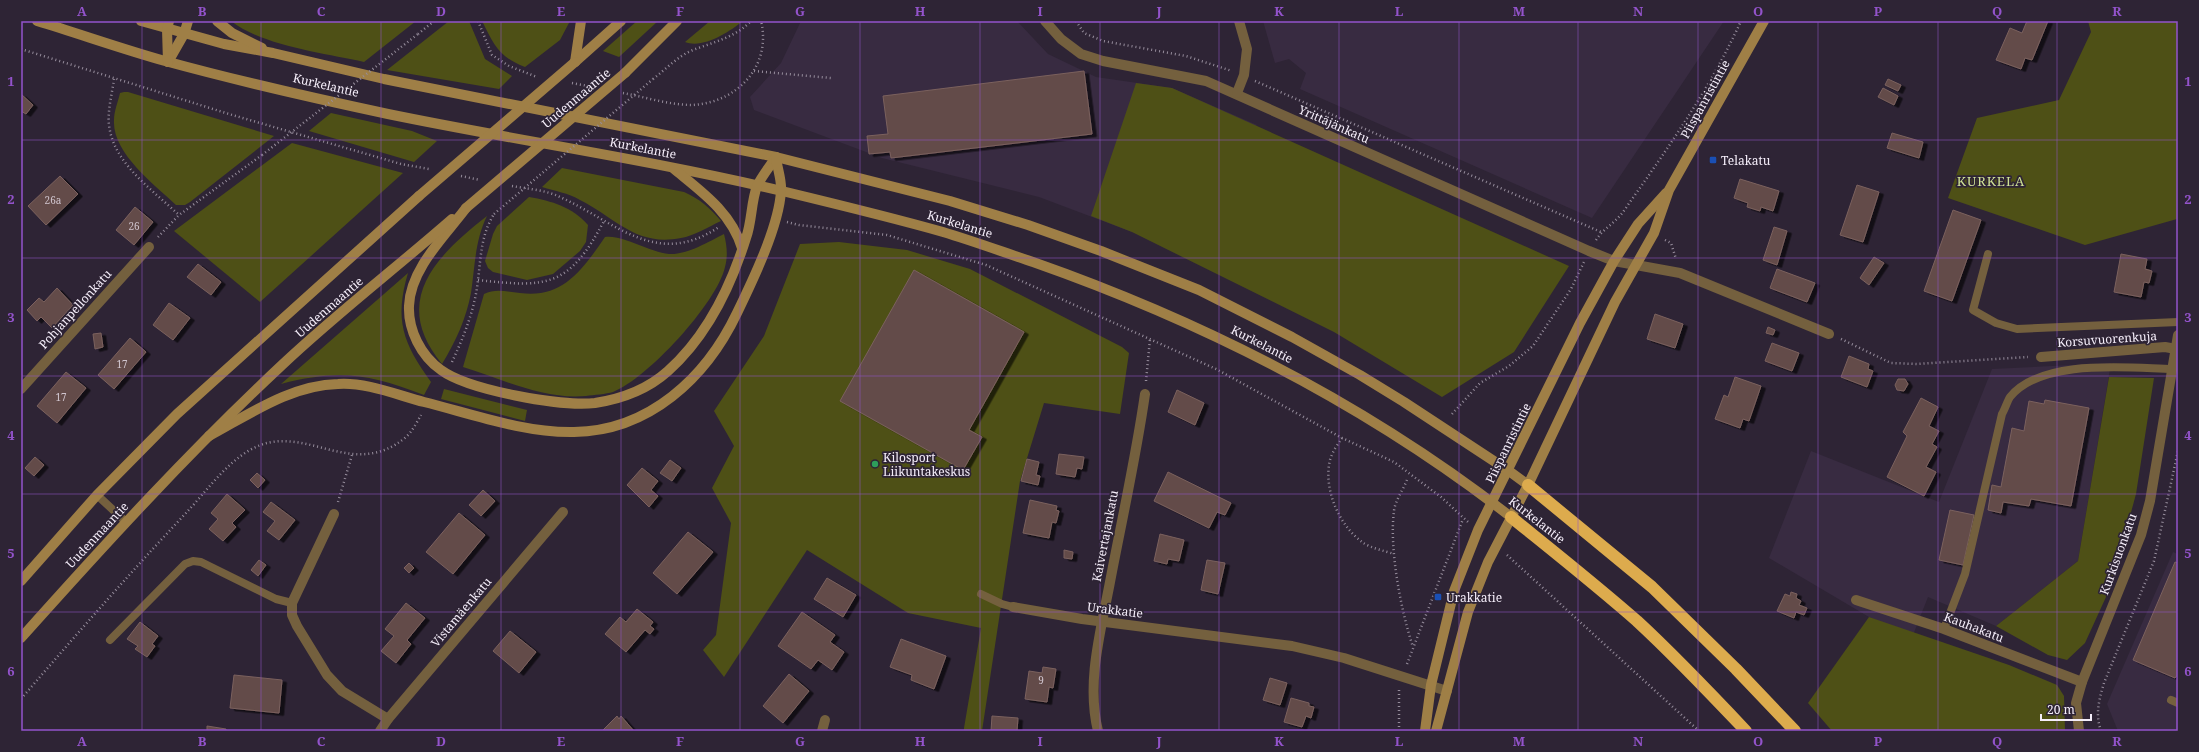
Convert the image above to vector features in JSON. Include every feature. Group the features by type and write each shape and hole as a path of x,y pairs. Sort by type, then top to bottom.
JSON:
{"highway":[{"name":"Kurkelantie","path":"1528,486 1652,587 1731,664 1795,731"},
{"name":"Kurkelantie","path":"1510,517 1590,580 1638,622 1678,660 1746,731"}],"main road":[{"name":"Kurkelantie","path":"37,21 168,62 387,114 781,190 946,233 1095,284 1187,322 1269,363 1344,404 1416,448 1510,517"},
{"name":"Kurkelantie","path":"141,21 168,25 184,34 384,79 776,157 950,201 1028,225 1101,251 1199,290 1292,337 1360,375 1509,470 1528,486"},
{"path":"168,62 184,34 188,21"},
{"path":"216,21 232,33 273,53"},
{"path":"575,62 581,21"},
{"name":"Uudenmaantie","path":"21,581 97,495 176,414 419,196 621,21"},
{"name":"Uudenmaantie","path":"21,638 126,522 209,436 283,364 625,73 677,21"},
{"name":"Piispanristintie","path":"1436,731 1448,691 1468,612 1496,546 1510,517 1528,486 1615,302 1654,233 1669,190 1764,21"},
{"path":"168,25 168,62"},
{"path":"466,208 426,261 412,288 409,305 410,322 414,336 436,366 460,380 551,403 588,403 636,392 667,372 698,336 715,310 730,281 742,248 758,186 776,157"},
{"path":"209,436 293,392 317,385 341,383 367,387 511,424 543,429 579,431 599,430 628,422 652,412 674,396 694,376 713,352 732,323 763,255 775,218 781,190 776,157"},
{"path":"672,168 702,191 729,219 738,233 742,248"},
{"name":"Piispanristintie","path":"1425,731 1431,685 1454,591 1478,530 1509,470 1580,323 1614,261 1638,224 1669,190"}],"street":[{"name":"Yrittäjänkatu","path":"1045,21 1061,39 1081,54 1103,61 1206,80 1294,121 1614,261"},
{"path":"1236,93 1244,76 1248,49 1240,21"},
{"name":"Pohjanpellonkatu","path":"21,389 149,247"},
{"path":"1614,261 1680,273 1829,334"},
{"name":"Kurkisuonkatu","path":"2079,731 2076,703 2082,682 2141,534 2150,501 2175,370 2178,335"},
{"name":"Korsuvuorenkuja","path":"2040,357 2165,347 2176,349"},
{"name":"Kaivertajankatu","path":"1098,731 1092,699 1102,622 1145,394"},
{"name":"Vistamäenkatu","path":"380,731 388,719 563,512"},
{"path":"334,514 292,603 292,615 297,626 327,675 342,691 388,719"},
{"name":"Kauhakatu","path":"1856,600 1944,629 2082,682"},
{"name":"Urakkatie","path":"1013,607 1102,622 1292,646 1344,658 1448,691"},
{"path":"822,731 825,720"}],"lane":[{"path":"1988,254 1973,310 1996,323 2017,329 2178,322"},
{"path":"1944,629 1965,574 2002,414 2010,398 2027,383 2063,371 2094,367 2175,370"},
{"path":"97,495 126,522"},
{"path":"110,640 185,564 193,561 201,562 276,599 292,603"},
{"path":"981,594 1002,604 1013,607"}],"path":[{"path":"149,247 179,215 262,155 434,21"},
{"path":"451,365 468,326 478,280 482,243 494,214 681,56 732,35 745,28 751,21"},
{"path":"1076,21 1084,33 1103,41 1186,56 1214,63 1601,232"},
{"path":"1452,414 1480,383 1509,366 1533,346 1571,290 1589,251 1601,232 1621,214 1690,114 1741,21"},
{"path":"21,49 114,79 400,164 431,170"},
{"path":"754,71 831,78"},
{"path":"114,79 109,115 109,130 114,143 131,169 179,215"},
{"path":"454,174 485,181"},
{"path":"508,185 558,196 642,240 663,245 692,242 717,228 729,219"},
{"path":"775,218 799,225 887,235 986,265 1216,369 1342,438 1394,462 1441,497 1463,519 1478,530"},
{"path":"478,280 526,284 544,283 554,278 578,261 590,247 604,221"},
{"path":"1829,334 1891,363 1917,364 2040,357"},
{"path":"1145,394 1150,339"},
{"path":"21,699 123,580 228,468 249,451 266,442 291,440 352,455 384,452 407,436 424,411"},
{"path":"1342,438 1330,460 1329,486 1334,505 1348,528 1363,543 1394,554"},
{"path":"2101,731 2097,717 2098,700 2154,561 2178,451"},
{"path":"334,514 352,455"},
{"path":"1407,480 1394,510 1394,554 1406,625 1414,648"},
{"path":"1399,731 1398,695 1401,676 1414,648 1463,519"},
{"path":"1496,546 1700,731"}],"shaded area":[{"path":"231,21 416,21 364,62 294,48 277,43 244,30"},
{"path":"449,21 469,21 485,59 512,76 499,89 387,70"},
{"path":"482,21 570,21 560,40 525,67 509,59 498,49"},
{"path":"637,21 658,21 619,57 603,51"},
{"path":"710,21 743,21 731,30 708,41 692,44 685,42"},
{"path":"801,21 1017,21 1048,54 1096,77 1172,88 1257,125 1132,232 1039,197 882,158 754,110 750,97 781,63"},
{"path":"1263,21 1724,21 1592,218 1300,89 1306,73 1289,59 1275,63"},
{"path":"2088,21 2178,21 2177,219 2085,245 1948,198 1977,118 2059,100 2091,32"},
{"path":"1136,83 1172,88 1569,266 1514,352 1442,397 1334,332 1132,232 1091,216"},
{"path":"124,92 274,136 190,202 185,205 176,205 146,178 127,156 120,144 115,132 114,117 120,93"},
{"path":"331,113 412,131 437,141 414,162 309,131"},
{"path":"292,143 403,173 260,302 174,231"},
{"path":"562,168 684,192 704,204 721,221 696,233 681,238 665,240 639,235 593,207 575,198 542,187"},
{"path":"529,197 554,203 568,209 582,219 588,225 586,242 580,251 553,274 527,280 493,272 488,268 485,261 493,234 497,226"},
{"path":"487,216 480,234 471,293 466,312 452,347 442,364 427,341 420,320 420,300 426,281 437,264 451,247"},
{"path":"724,234 727,259 719,282 709,300 679,338 661,356 644,372 613,392 586,396 555,395 523,388 463,367 484,294 493,291 506,291 535,294 560,286 580,270 605,237 619,238 661,253 676,254 690,250"},
{"name":"Kilosport Liikuntakeskus","path":"839,242 907,250 970,269 1122,347 1129,353 1120,414 1044,403 1020,481 982,731 964,731 981,628 908,613 807,550 724,677 703,650 716,635 731,523 712,488 734,446 714,411 764,336 800,244"},
{"path":"408,273 402,304 402,318 408,343 421,368 431,382 424,395 387,382 354,376 320,376 281,384"},
{"path":"2111,363 2078,561 1996,626 1928,597 1913,635 1869,617 1769,558 1811,451 1939,502 1992,369"},
{"path":"2109,377 2154,378 2136,494 2111,586 2085,643 2067,660 2048,655 1996,626 2078,561"},
{"path":"444,389 527,410 525,421 441,399"},
{"path":"2173,552 2178,554 2178,731 2118,731 2107,704"},
{"path":"1869,617 2009,665 2057,685 2064,696 2065,731 1832,731 1808,703"}],"building":[{"path":"2027,21 2048,21 2032,60 2025,58 2021,69 1996,60 2010,28 2022,33"},
{"path":"1084,71 1092,134 891,158 890,152 869,154 867,136 888,134 883,96"},
{"path":"1888,79 1901,85 1898,91 1885,85"},
{"path":"1883,88 1898,96 1894,105 1878,97"},
{"path":"21,94 33,105 26,114 21,111"},
{"path":"1892,133 1923,142 1919,158 1887,148"},
{"path":"60,176 78,194 46,225 28,206"},
{"path":"1740,179 1779,191 1773,211 1761,207 1760,211 1747,207 1748,203 1734,198"},
{"path":"1857,185 1879,192 1863,242 1840,235"},
{"path":"135,207 153,222 134,245 116,230"},
{"path":"1953,210 1981,220 1952,301 1924,291"},
{"path":"1774,227 1787,231 1777,265 1763,260"},
{"path":"2121,254 2147,259 2145,269 2152,271 2149,283 2144,282 2141,297 2114,292"},
{"path":"1874,257 1884,263 1869,285 1860,278"},
{"path":"198,264 221,282 211,295 187,277"},
{"path":"1777,269 1815,283 1807,302 1770,288"},
{"path":"914,270 1024,332 969,430 982,437 963,470 840,401"},
{"path":"57,288 73,305 52,328 41,317 37,321 27,310 39,298 44,302"},
{"path":"169,303 190,318 173,340 153,325"},
{"path":"1655,314 1683,324 1675,348 1647,339"},
{"path":"1768,327 1775,330 1773,335 1766,333"},
{"path":"101,333 103,347 95,349 93,334"},
{"path":"130,338 146,352 114,389 98,375"},
{"path":"1772,343 1799,353 1792,371 1765,361"},
{"path":"1849,356 1869,364 1868,369 1873,371 1867,387 1841,377"},
{"path":"66,372 86,388 57,423 37,406"},
{"path":"1735,377 1761,386 1749,421 1743,419 1740,428 1715,419 1724,395 1728,397"},
{"path":"1898,379 1905,379 1908,384 1904,391 1897,390 1895,385"},
{"path":"1177,390 1204,403 1195,425 1168,412"},
{"path":"1921,398 1938,407 1929,426 1939,431 1932,444 1937,447 1926,467 1936,472 1924,496 1887,477 1907,436 1903,432"},
{"path":"2045,400 2089,408 2071,506 2031,499 2029,506 2003,502 2001,513 1988,510 1992,485 2001,487 2012,428 2024,431 2029,401 2044,404"},
{"path":"1059,454 1084,457 1082,469 1077,468 1075,477 1056,474"},
{"path":"35,457 44,465 34,476 25,468"},
{"path":"1027,459 1039,462 1036,475 1040,476 1038,485 1021,481"},
{"path":"670,460 681,468 672,481 660,473"},
{"path":"642,468 658,481 651,490 658,496 649,507 627,485"},
{"path":"1168,472 1231,503 1225,515 1217,512 1209,528 1154,501"},
{"path":"257,473 265,480 258,488 250,480"},
{"path":"483,490 495,501 481,516 469,505"},
{"path":"227,494 245,510 232,523 236,527 223,541 209,529 218,519 211,513"},
{"path":"1030,500 1057,506 1056,510 1059,511 1056,523 1052,522 1049,538 1023,533"},
{"path":"271,502 295,520 279,540 267,531 275,521 263,512"},
{"path":"1950,510 1974,515 1963,565 1939,560"},
{"path":"459,513 485,535 453,574 426,552"},
{"path":"688,532 713,552 677,594 653,573"},
{"path":"1160,534 1184,540 1179,561 1168,559 1167,564 1154,561"},
{"path":"1064,550 1073,552 1072,559 1064,558"},
{"path":"259,560 266,565 258,576 251,570"},
{"path":"1207,560 1225,563 1218,594 1201,590"},
{"path":"2175,562 2178,563 2178,674 2175,678 2133,660"},
{"path":"409,563 414,568 409,573 404,568"},
{"path":"827,578 856,595 843,617 814,599"},
{"path":"1791,592 1797,594 1796,598 1801,601 1799,605 1807,608 1804,615 1796,612 1794,618 1777,611 1785,594 1790,596"},
{"path":"406,603 425,618 407,640 411,644 396,663 381,651 394,636 385,629"},
{"path":"637,609 653,622 650,626 654,629 650,634 645,630 626,652 605,634 620,617 626,622"},
{"path":"802,612 835,635 830,642 844,652 832,670 818,660 811,669 778,646"},
{"path":"140,622 158,636 152,644 155,646 147,657 135,649 138,646 127,639"},
{"path":"510,631 536,652 519,673 493,651"},
{"path":"901,639 946,656 934,689 911,680 912,675 890,667"},
{"path":"1043,667 1056,669 1053,688 1049,687 1047,702 1025,699 1029,671 1042,673"},
{"path":"789,674 809,691 783,723 763,706"},
{"path":"234,675 282,680 279,713 230,708"},
{"path":"1270,678 1287,683 1280,705 1263,700"},
{"path":"1291,698 1309,703 1309,706 1314,707 1311,718 1306,716 1302,727 1284,722"},
{"path":"617,716 619,719 621,716 634,731 602,731"},
{"path":"992,716 1018,718 1017,731 991,731"},
{"path":"207,726 226,729 226,731 207,731"}],"place":[{"name":"Telakatu","path":"1713,160"},
{"name":"Kilosport Liikuntakeskus","path":"875,464"},
{"name":"Urakkatie","path":"1438,597"}],"district":[{"name":"KURKELA","path":"1991,181"}]}
